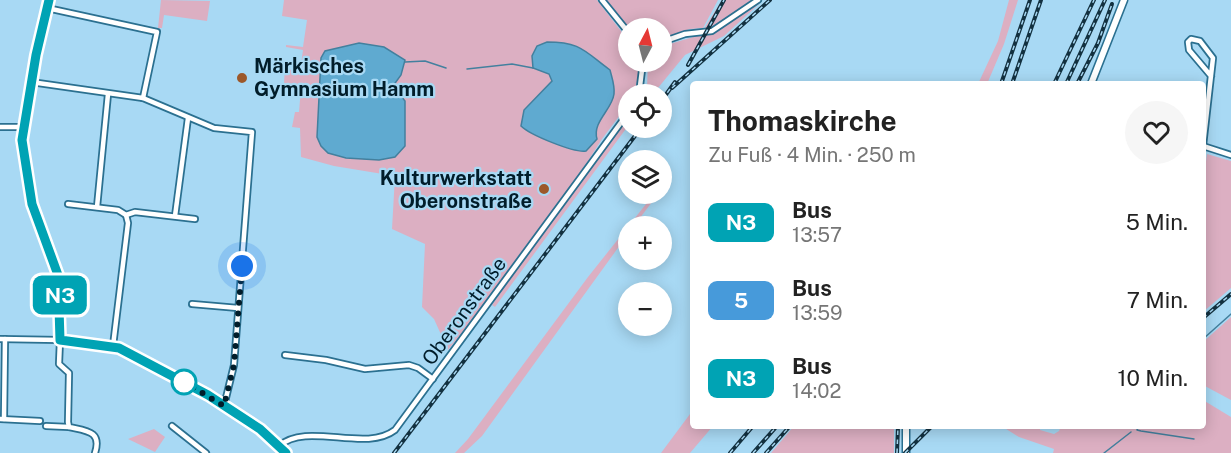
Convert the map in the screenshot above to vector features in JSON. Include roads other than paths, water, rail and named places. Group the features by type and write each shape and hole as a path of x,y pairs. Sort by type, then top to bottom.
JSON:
{"street":[{"path":"49,0 23,127 23,160 32,204 58,275 59,364 69,373 69,427"},
{"path":"602,0 618,20"},
{"path":"672,39 685,34 712,31 758,0"},
{"path":"1092,81 1124,0"},
{"path":"47,8 157,32 144,98"},
{"path":"1206,120 1211,76 1211,54 1200,41 1191,39 1188,42 1190,50 1211,76"},
{"path":"31,82 144,98 214,128 252,132 234,365 224,406"},
{"path":"97,207 108,94"},
{"path":"175,216 188,118"},
{"path":"0,127 23,127"},
{"name":"Oberonstraße","path":"279,446 294,438 377,439 388,436 433,379 618,127"},
{"path":"1206,147 1231,154"},
{"path":"68,204 118,210 126,215 128,223 113,346"},
{"path":"126,215 135,212 195,219"},
{"path":"192,304 238,308"},
{"path":"40,421 2,419 3,339 60,340 113,346 224,406 286,453"},
{"path":"285,355 326,360 365,369 409,365 418,368 433,379"},
{"path":"46,426 69,427 89,432 97,437 95,453"},
{"path":"172,426 206,453"},
{"path":"906,429 906,453"}],"water":[{"path":"547,42 568,44 582,49 610,70 614,94 597,127 597,139 586,151 552,143 521,126 524,110 552,81 549,74 533,68 532,56 537,46"},
{"path":"359,43 384,47 405,60 401,75 393,86 405,101 405,146 395,157 379,160 346,158 328,153 321,146 317,137 321,58 325,51"}],"waterway":[{"path":"405,62 425,61 446,68"},
{"path":"467,69 512,64 533,68"},
{"path":"1206,336 1231,314"},
{"path":"1137,429 1194,439"},
{"path":"1104,453 1131,432"}],"railway":[{"path":"688,65 724,0"},
{"path":"672,88 770,0"},
{"path":"1002,81 1030,0"},
{"path":"1013,81 1041,0"},
{"path":"1055,81 1094,0"},
{"path":"1067,81 1105,0"},
{"path":"1079,81 1098,43 1112,4"},
{"path":"672,86 675,82"},
{"path":"394,453 633,138"},
{"path":"1206,315 1231,294"},
{"path":"730,453 750,429"},
{"path":"753,453 774,429"},
{"path":"766,453 787,429"},
{"path":"897,453 898,429"},
{"path":"905,453 929,429"}],"place":[{"name":"Märkisches Gymnasium Hamm","path":"242,78"},
{"name":"Kulturwerkstatt Oberonstraße","path":"544,189"}]}
